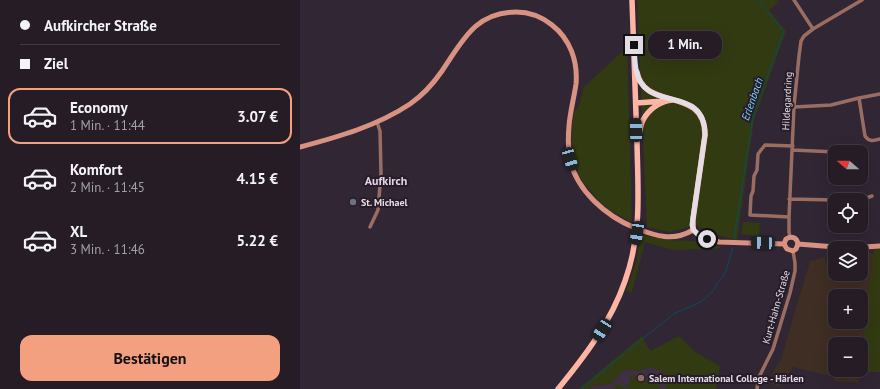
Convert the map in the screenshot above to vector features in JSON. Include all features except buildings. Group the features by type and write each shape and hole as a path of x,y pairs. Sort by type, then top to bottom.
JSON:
{"main road":[{"path":"558,389 582,359 602,330 616,304 629,270 635,245 638,221 638,196 632,0"},
{"path":"635,60 638,75 642,84 649,91 668,99"},
{"path":"637,144 641,124 646,115 659,104 668,99"},
{"path":"636,101 668,99 677,100 687,103 694,108 702,119 705,131 693,219 693,230"}],"street":[{"path":"794,0 813,29"},
{"name":"Hildegardring","path":"790,237 789,198 794,107 801,41 804,36 813,29 862,0"},
{"path":"300,147 334,138 377,122 398,111 421,96 433,84 470,30 483,20 494,15 506,12 524,12 549,22 559,30 568,42 573,54 576,68 576,83 568,126 570,159 580,183 595,202 626,224 660,236 681,236 693,230 702,237 719,242 784,244"},
{"path":"794,107 831,105 880,94"},
{"path":"859,98 865,136 871,141 880,139"},
{"path":"370,227 378,210 381,173 380,131 377,122"},
{"path":"789,217 750,216 751,196 753,191 754,176 757,170 758,154 765,146 828,151"},
{"path":"868,197 872,196"},
{"path":"789,198 828,200"},
{"path":"790,237 795,238 798,244 796,249 793,251 786,249 784,244 786,239 790,237"},
{"path":"798,244 848,248 880,246"},
{"name":"Kurt-Hahn-Straße","path":"757,389 759,377 773,349 793,280 795,263 793,251"}],"shaded area":[{"path":"868,253 880,253 880,372 868,372 868,337 828,337 828,376 793,367 779,387 771,383 773,372 781,359 810,261 825,257 826,264 828,264 828,281 868,281"},
{"name":"Salem International College - Härlen","path":"651,367 665,372 666,389 590,389 591,386 612,383 624,369 637,371"},
{"path":"834,377 859,377 858,383 834,381"}],"green space":[{"path":"637,0 777,0 779,2 769,10 786,31 754,120 737,240 709,233 696,225 670,232 647,227"},
{"path":"627,47 632,222 611,211 600,202 580,178 574,163 571,135 574,112 579,106 584,87"},
{"path":"743,222 760,223 759,236 741,234"},
{"path":"641,235 667,240 693,241 722,247 715,249 673,250 645,242 632,292 626,291 636,263"},
{"path":"874,249 880,249 880,372 868,372 868,337 864,337 865,329 868,329 868,301"},
{"path":"642,336 650,351 679,336 695,352 720,366 716,389 666,389 665,373 651,367 637,371 624,369 612,383 591,386 589,389 579,389"},
{"path":"632,375 660,385 659,389 614,389 616,384 627,388"}],"waterway":[{"name":"Erlenbach","path":"734,240 752,122 758,100 784,32 758,0"},
{"name":"Erlenbach","path":"581,389 675,313 701,302 712,292 726,271 733,247"}],"place":[{"name":"St. Michael","path":"353,202"},
{"name":"Salem International College - Härlen","path":"641,378"}],"district":[{"name":"Aufkirch","path":"386,180"}],"route":[{"path":"634,45 638,75 645,88 654,94 687,103 700,115 705,135 692,225 693,230 696,233 707,239"}]}
